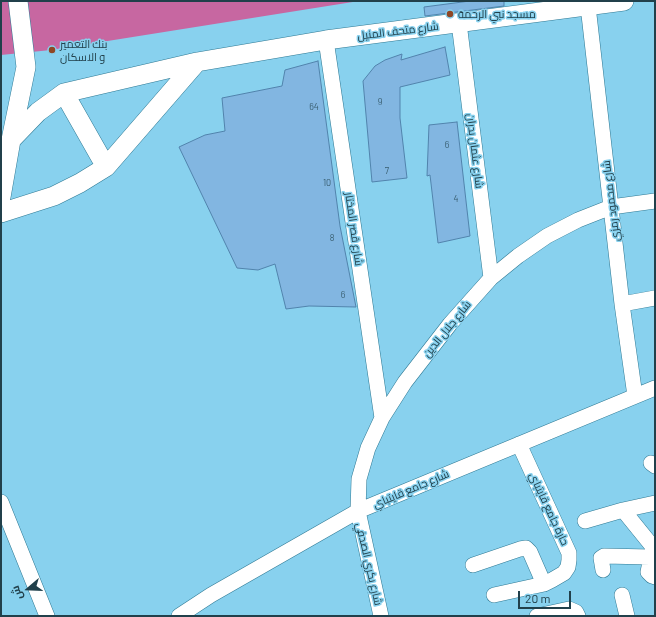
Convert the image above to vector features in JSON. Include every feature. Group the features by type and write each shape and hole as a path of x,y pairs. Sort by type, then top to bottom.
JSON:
{"street":[{"path":"1,197 26,67 18,1"},
{"name":"شارع متحف المنيل","path":"11,140 38,112 64,93 197,62 326,40 624,1"},
{"name":"شارع محمود رمزي","path":"588,6 622,304 635,396"},
{"name":"شارع عثمان بدران","path":"459,23 491,278"},
{"name":"شارع قصر المختار","path":"326,40 382,418"},
{"path":"1,213 54,196 80,183 106,166 197,62"},
{"path":"64,93 106,166"},
{"name":"شارع جلال الدين","path":"358,512 360,479 366,454 382,418 405,382 450,324 491,278 518,256 547,236 578,220 621,204 655,201"},
{"path":"622,304 655,298"},
{"name":"شارع جامع قايتباي","path":"179,616 211,596 358,512 519,444 655,389"},
{"name":"حارة جامع قايتباي","path":"494,595 544,584 564,573 570,560 569,553 519,444"},
{"path":"1,502 47,616"},
{"path":"585,521 655,503"},
{"path":"623,510 653,549 648,572 655,577"},
{"name":"شارع بكري الصدفي","path":"358,512 381,616"},
{"path":"473,565 526,548 530,552 544,584"},
{"path":"603,570 601,558 604,556 653,549"},
{"path":"622,595 627,616"},
{"path":"538,616 569,609 576,612 578,616"}],"shaded area":[{"path":"1,1 359,1 51,50 1,55"}],"building":[{"path":"470,1 504,1 504,6 425,16 424,7"},
{"path":"445,47 450,75 400,87 400,118 407,178 372,182 363,81 375,66 385,60 402,54 401,60"},
{"path":"318,61 340,226 356,307 309,306 286,309 275,264 258,270 237,268 179,147 205,135 225,131 222,98 282,86 285,70"},
{"path":"457,122 470,236 438,243 430,175 427,176 429,125"}],"place":[{"name":"مسجد نبي الرحمة","path":"450,14"},
{"name":"بنك التعمير و الاسكان","path":"52,50"}]}
